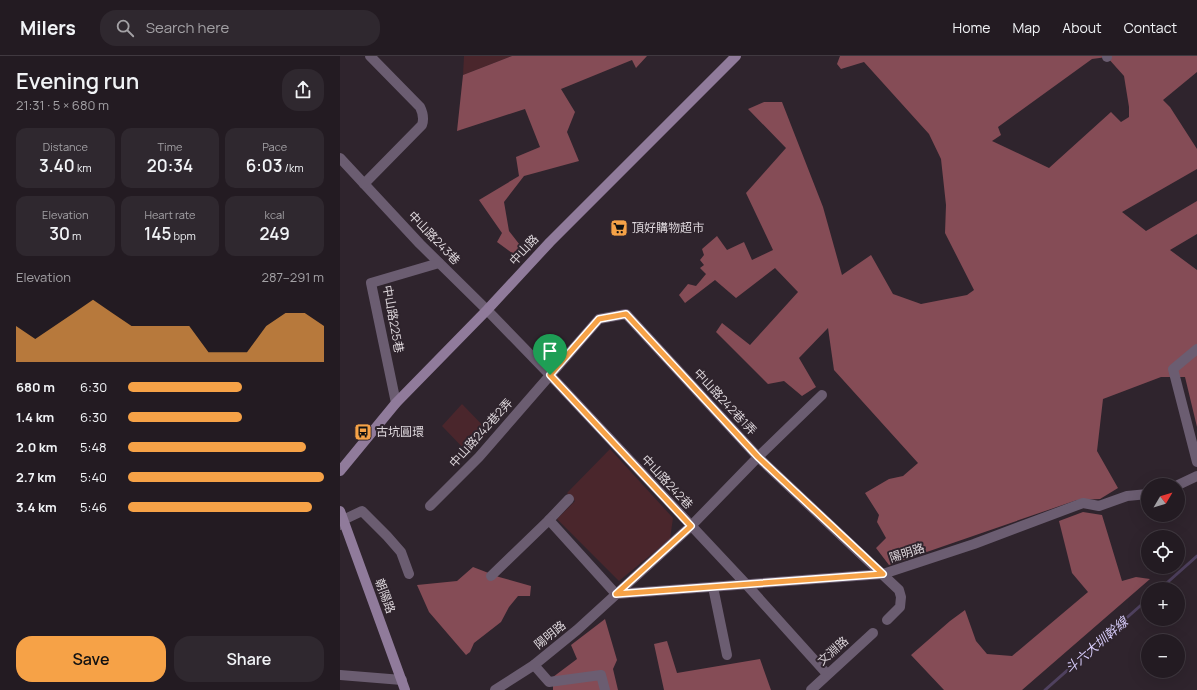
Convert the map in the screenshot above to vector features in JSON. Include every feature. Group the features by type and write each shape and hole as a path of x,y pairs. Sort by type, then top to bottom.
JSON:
{"main road":[{"name":"中山路","path":"340,472 396,403 487,310 550,242 736,56"},
{"name":"朝陽路","path":"341,519 406,690"}],"street":[{"path":"364,184 422,126 423,120 420,107 370,56"},
{"name":"中山路243巷","path":"340,158 439,263 487,310"},
{"name":"中山路225巷","path":"396,403 372,283 439,263"},
{"name":"中山路242巷","path":"487,310 550,375 827,674"},
{"name":"中山路242巷1弄","path":"550,375 599,319 626,314 758,457 899,590 901,597 900,607 887,620"},
{"path":"1197,349 1173,369 1197,462"},
{"name":"中山路242巷2弄","path":"430,506 480,457 550,375"},
{"name":"陽明路","path":"495,690 534,665 577,630 691,526 758,457 822,395"},
{"path":"1185,482 1197,476"},
{"name":"陽明路","path":"616,594 883,574 974,544 1083,503 1099,506 1127,496 1141,495"},
{"path":"491,576 570,499"},
{"path":"341,519 362,511 402,552 409,574"},
{"path":"549,520 616,594"},
{"path":"714,587 727,655"},
{"name":"文淵路","path":"811,690 874,632"},
{"path":"534,665 549,682 601,675 605,690"},
{"path":"340,675 402,680"}],"shaded area":[{"path":"464,56 512,56 463,75"},
{"path":"512,56 647,56 636,68 632,60 561,89 575,112 567,132 579,161 524,176 504,202 509,231 523,249 516,256 497,242 502,233 479,200 519,176 516,157 540,147 525,109 457,131 463,75"},
{"path":"840,56 1197,56 1197,72 1163,100 1170,107 1197,149 1197,169 1122,212 1146,231 1197,201 1197,234 1170,250 1197,270 1197,427 1185,377 1161,377 1103,399 1097,451 1118,488 1100,499 1077,500 889,565 876,548 886,538 877,522 879,515 865,493 889,479 903,476 918,463 834,370 828,328 799,358 816,387 802,396 784,381 768,384 716,332 722,323 750,345 798,292 775,268 736,298 715,280 685,303 679,295 688,284 696,286 706,274 700,268 704,265 700,260 704,255 702,249 717,236 727,250 744,242 752,260 773,250 746,193 786,148 748,109 764,102 782,102 823,207 842,275 871,255 893,294 921,304 967,295 974,290 945,233 946,205 941,159 929,134 864,62 841,69 837,64","holes":["1107,57 1124,76 1129,107 1129,117 1121,122 1111,112 1049,168 992,141 1001,135 998,127 1092,59"]},
{"path":"462,404 489,432 468,453 442,426"},
{"path":"610,449 673,518 670,539 619,581 557,519 575,501 567,493"},
{"path":"1083,512 1102,515 1122,581 1136,577 1150,579 1147,582 1141,582 1141,587 1022,690 944,690 911,655 965,610 976,641 987,654 1012,656 1088,592 1072,573 1059,521"},
{"path":"473,567 499,577 531,586 530,596 518,596 509,607 501,622 474,643 470,652 466,655 429,612 417,585 457,581"},
{"path":"605,619 617,660 613,669 618,690 553,690 553,677 577,659 571,645"},
{"path":"667,641 677,673 760,659 771,690 664,690 654,644"}],"waterway":[{"name":"斗六大圳幹線","path":"1168,582 1197,556"},
{"name":"斗六大圳幹線","path":"1045,690 1141,605"}],"place":[{"name":"頂好購物超市","path":"619,228"},
{"name":"古坑圓環","path":"363,432"}],"route":[{"path":"626,314 758,457 883,574 616,594 691,526 550,375 599,319 626,314"}]}
